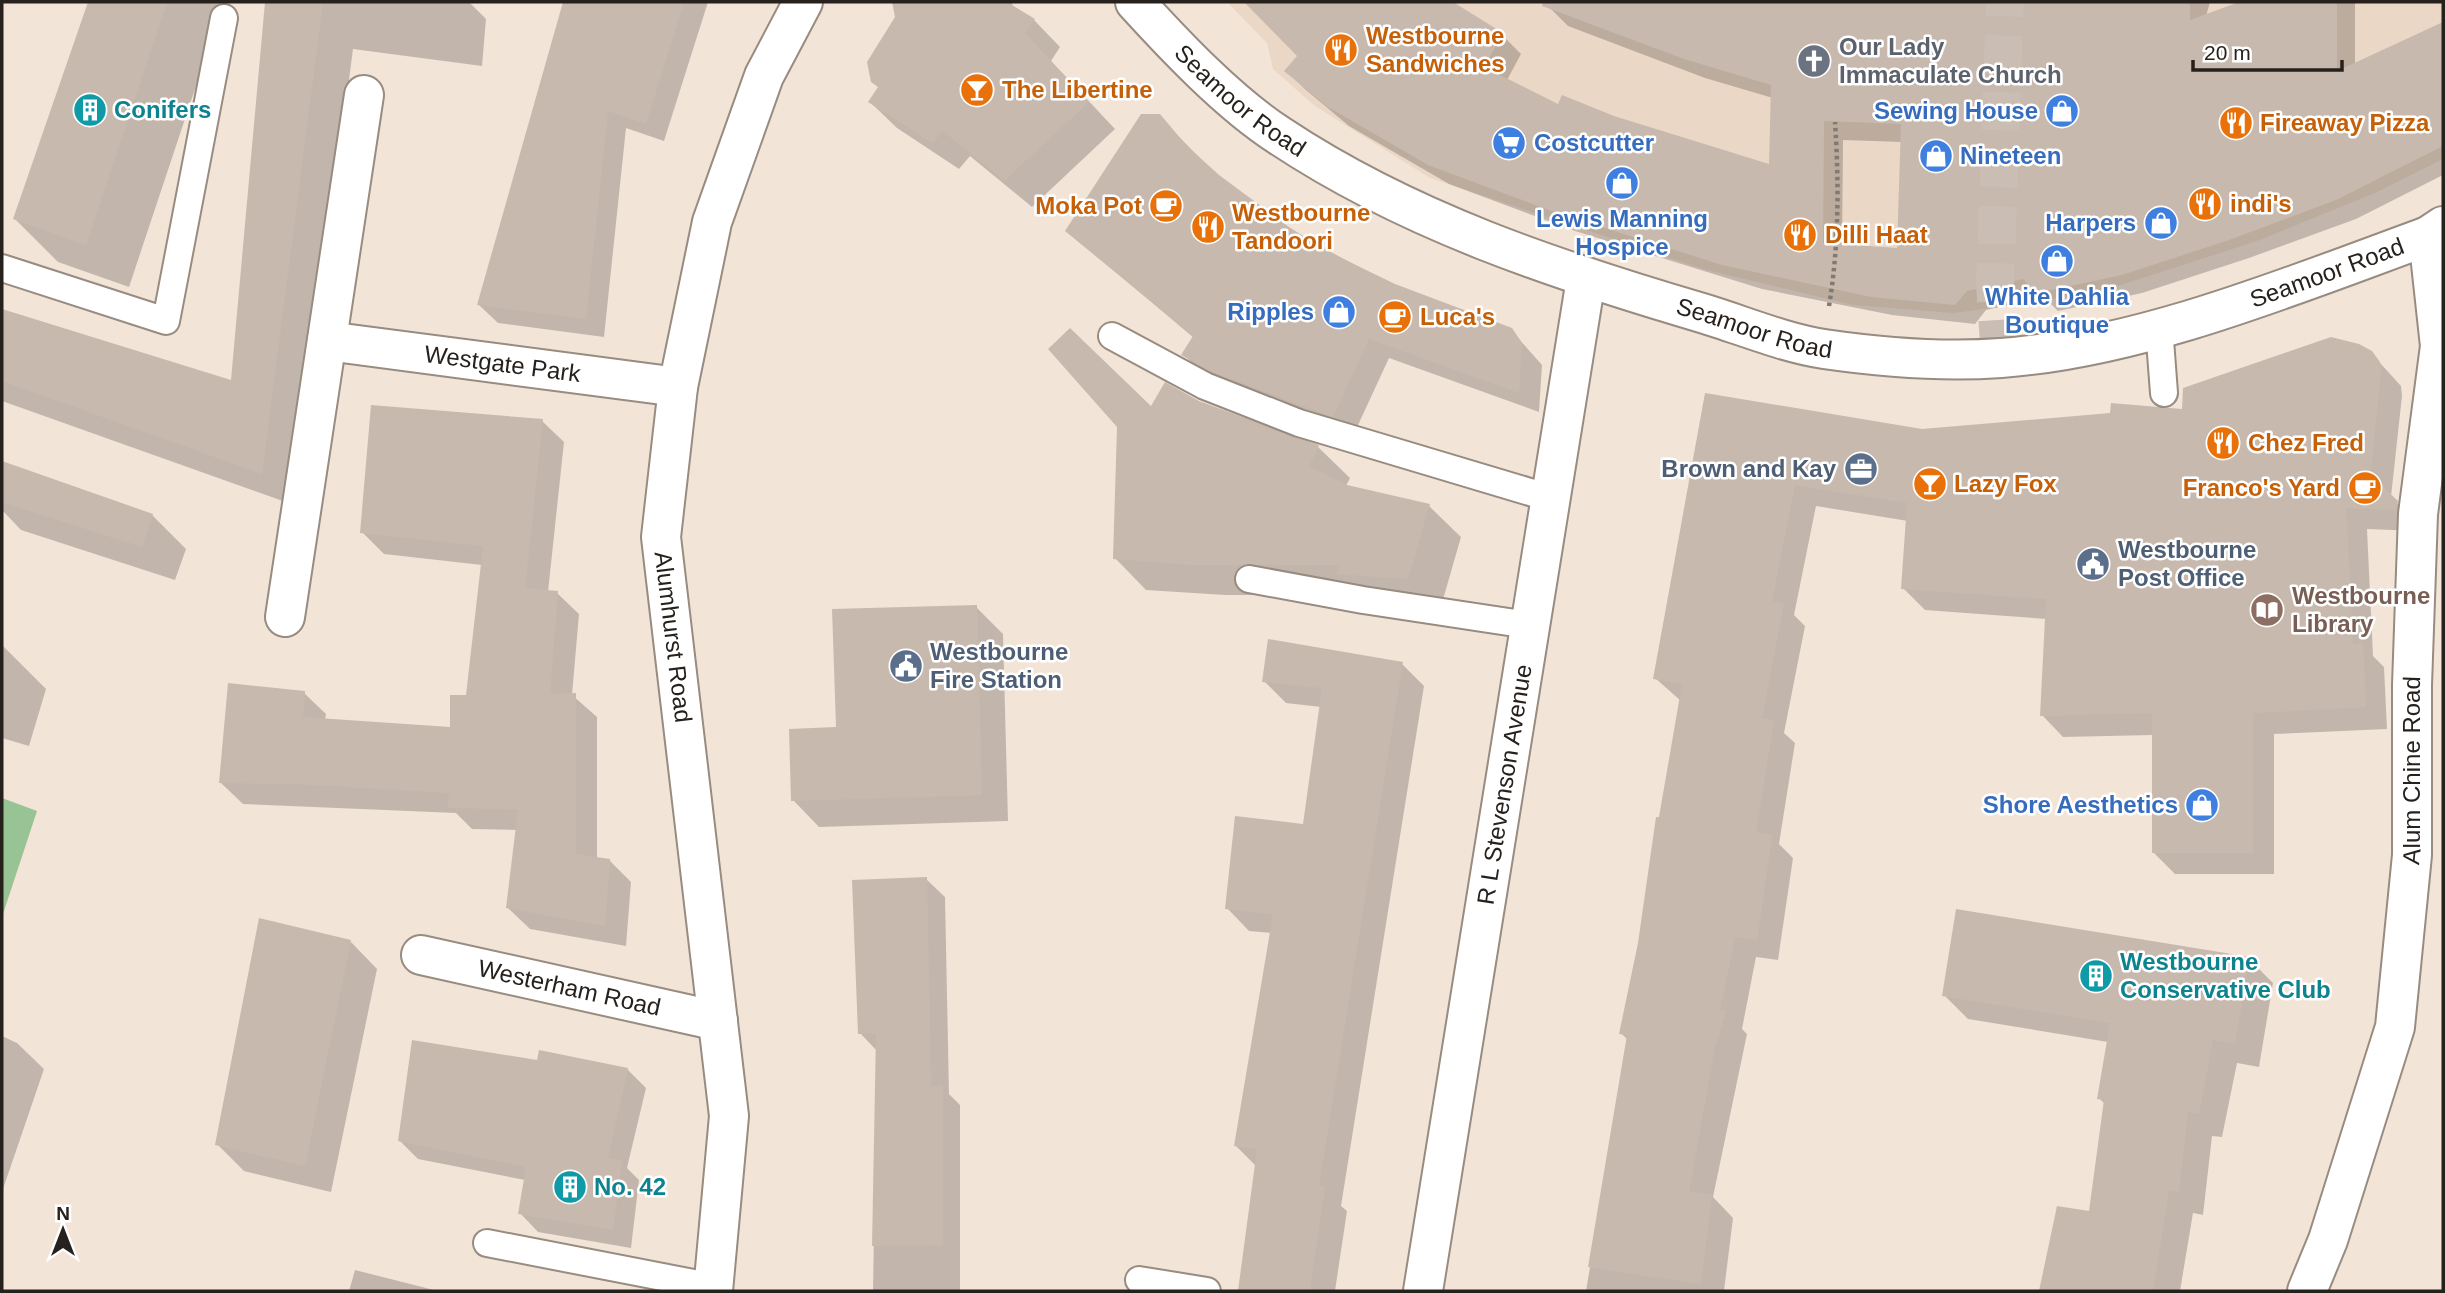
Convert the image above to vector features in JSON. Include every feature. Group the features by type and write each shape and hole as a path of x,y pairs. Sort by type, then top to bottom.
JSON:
{"street":[{"name":"Alumhurst Road","path":"714,1289 729,1116 661,537 678,387 712,222 764,76 803,2"},
{"name":"Seamoor Road","path":"1135,2 1181,53 1277,135 1388,200 1586,279 1821,349 1891,355 2000,358 2078,347 2258,299 2436,231"},
{"path":"285,617 364,95"},
{"name":"Alum Chine Road","path":"2307,1291 2328,1240 2395,1027 2412,855 2412,685 2431,518 2441,346 2436,231"},
{"name":"R L Stevenson Avenue","path":"1423,1291 1586,279"},
{"name":"Westgate Park","path":"327,341 678,387"},
{"name":"Westerham Road","path":"421,954 718,1021"}],"lane":[{"path":"2,268 166,321 225,18"},
{"path":"2159,327 2164,393"},
{"path":"1112,336 1205,386 1299,423 1550,498"},
{"path":"1249,579 1363,600 1530,625"},
{"path":"487,1243 714,1289"},
{"path":"1139,1280 1207,1291"}],"path":[{"path":"1821,349 1833,281 1837,157 1835,122"}],"shaded area":[{"path":"1227,2 2443,2 2443,159 2375,193 2257,241 2112,288 2031,303 1953,313 1853,305 1703,269 1430,178 1315,106 1273,69 1267,43"}],"green space":[{"path":"2,798 37,811 2,917"}],"building":[{"name":"Conifers","path":"88,2 167,2 86,245 13,219"},
{"path":"265,2 323,2 262,474 2,381 2,309 231,380"},
{"path":"563,2 684,2 646,124 608,111 586,319 477,305"},
{"name":"The Libertine","path":"892,2 1007,2 1035,19 1025,33 1089,102 1004,181 943,131 932,143 868,102 878,87 871,82 867,62 895,17"},
{"path":"1244,2 1453,2 1503,33 1484,67 1558,104 1562,95 1614,116 1769,164 1771,85 1684,59 1542,6 1543,2 2190,2 2190,20 2239,2 2337,2 2337,71 2443,22 2443,146 2336,200 2229,240 2122,275 2037,293 2023,279 1967,291 1955,305 1871,297 1722,265 1554,212 1428,165 1328,107 1284,71 1297,56","holes":["1824,121 1901,124 1897,248 1823,243"]},
{"path":"1141,114 1160,114 1186,145 1219,175 1289,227 1327,251 1395,284 1512,328 1522,343 1519,393 1369,339 1333,417 1212,372 1181,355 1193,336 1065,231"},
{"path":"1070,328 1151,406 1165,382 1199,401 1319,445 1309,466 1347,485 1430,504 1408,579 1336,574 1340,565 1193,565 1113,559 1117,427 1048,349"},
{"path":"2331,337 2359,344 2372,351 2380,362 2370,475 2398,501 2396,510 2346,508 2353,644 2363,643 2366,707 2253,713 2253,853 2152,853 2152,713 2040,716 2046,599 1901,589 1907,503 1795,485 1772,601 1784,603 1762,718 1774,720 1756,832 1772,835 1757,940 1735,937 1720,1010 1726,1011 1714,1052 1689,1192 1712,1194 1701,1284 1588,1267 1627,1035 1619,1034 1638,943 1656,817 1659,817 1682,684 1653,679 1705,393 1922,429 2110,413 2111,403 2182,409 2183,388"},
{"path":"371,405 543,419 525,588 558,591 550,694 576,693 576,854 610,859 605,926 506,908 518,809 448,808 449,793 298,784 219,783 228,683 305,691 303,717 450,727 450,695 466,695 483,546 360,533"},
{"path":"2,461 153,514 142,547 2,502"},
{"name":"Westbourne Fire Station","path":"977,605 982,795 791,801 789,729 836,727 832,609"},
{"path":"1268,639 1403,662 1319,1186 1325,1187 1310,1291 1238,1291 1257,1149 1234,1146 1273,914 1225,909 1235,816 1303,824 1322,688 1262,682"},
{"path":"927,877 931,1086 943,1085 943,1245 872,1246 876,1033 858,1034 852,880"},
{"path":"1956,909 2250,957 2235,1044 2213,1040 2199,1114 2188,1112 2179,1192 2169,1190 2153,1291 2039,1291 2057,1206 2089,1211 2104,1100 2097,1099 2110,1023 1942,996"},
{"path":"259,918 351,940 305,1166 215,1145"},
{"path":"412,1040 537,1060 539,1050 628,1068 608,1158 622,1160 613,1230 518,1214 526,1167 398,1141"}],"tunnel":[{"path":"2000,358 1995,284 2005,2"}],"place":[{"name":"Westbourne Sandwiches","path":"1341,50"},
{"name":"Our Lady Immaculate Church","path":"1814,61"},
{"name":"The Libertine","path":"977,90"},
{"name":"Conifers","path":"90,110"},
{"name":"Sewing House","path":"2062,111"},
{"name":"Fireaway Pizza","path":"2236,123"},
{"name":"Costcutter","path":"1509,143"},
{"name":"Nineteen","path":"1936,156"},
{"name":"Lewis Manning Hospice","path":"1622,183"},
{"name":"indi's","path":"2205,204"},
{"name":"Moka Pot","path":"1166,206"},
{"name":"Harpers","path":"2161,223"},
{"name":"Westbourne Tandoori","path":"1208,227"},
{"name":"Dilli Haat","path":"1800,235"},
{"name":"White Dahlia Boutique","path":"2057,261"},
{"name":"Ripples","path":"1339,312"},
{"name":"Luca's","path":"1395,317"},
{"name":"Chez Fred","path":"2223,443"},
{"name":"Brown and Kay","path":"1861,469"},
{"name":"Lazy Fox","path":"1930,484"},
{"name":"Franco's Yard","path":"2365,488"},
{"name":"Westbourne Post Office","path":"2093,564"},
{"name":"Westbourne Library","path":"2267,610"},
{"name":"Westbourne Fire Station","path":"906,666"},
{"name":"Shore Aesthetics","path":"2202,805"},
{"name":"Westbourne Conservative Club","path":"2096,976"},
{"name":"No. 42","path":"570,1187"}]}
